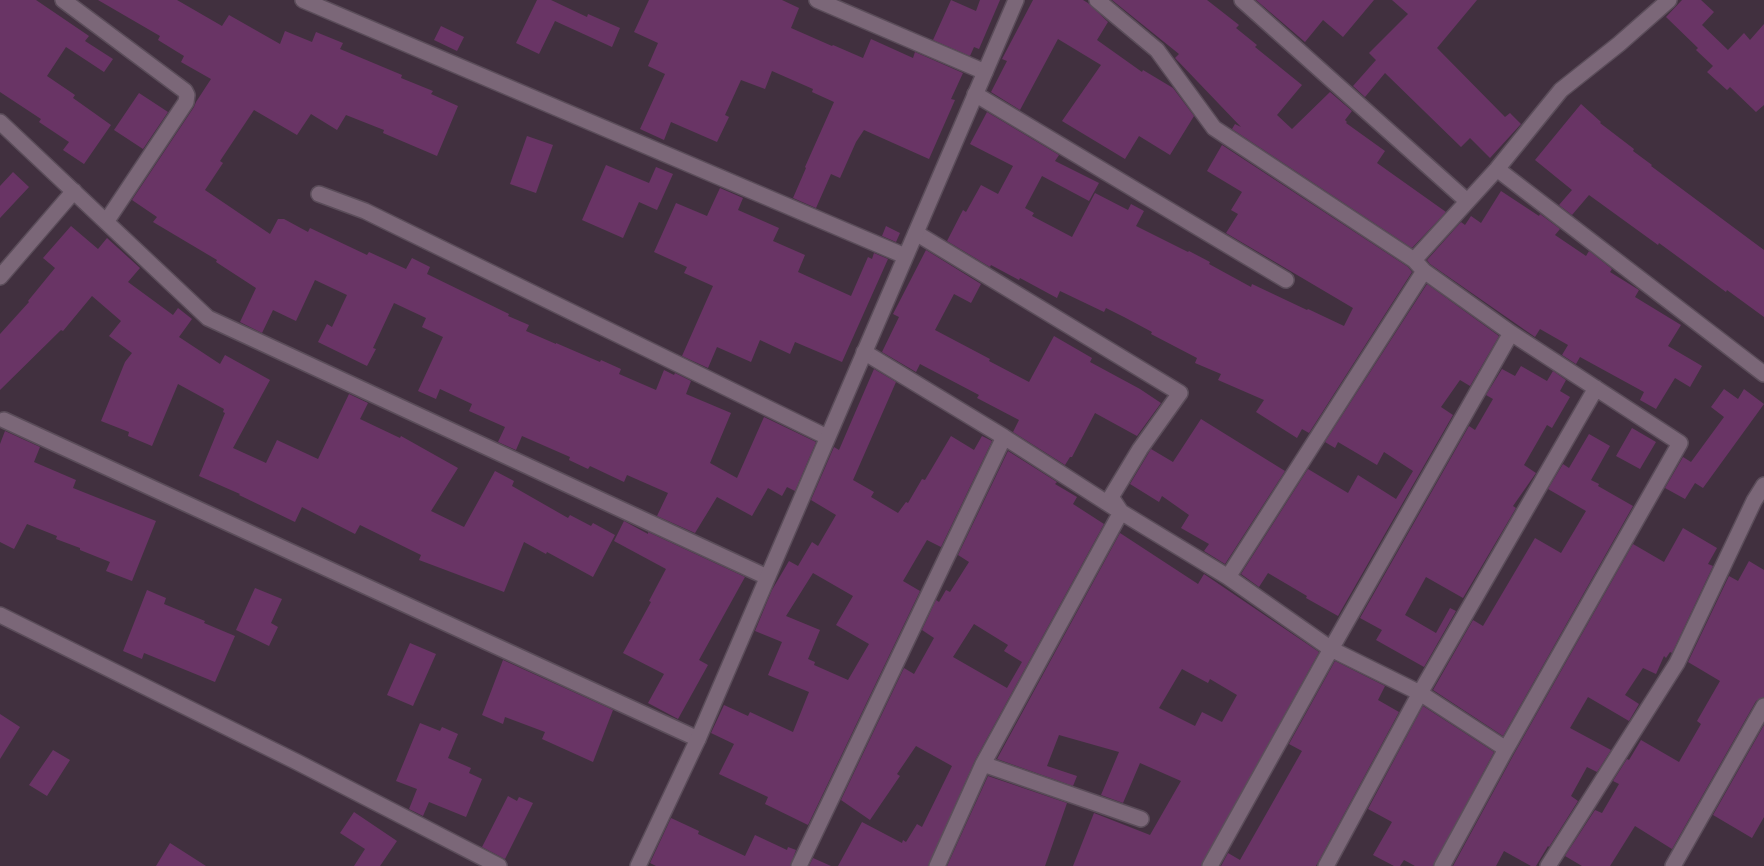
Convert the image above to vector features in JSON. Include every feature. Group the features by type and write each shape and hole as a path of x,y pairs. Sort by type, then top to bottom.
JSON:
{"street":[{"path":"63,0 185,91 187,95 186,102 106,222"},
{"path":"303,0 905,256"},
{"path":"817,0 985,72"},
{"path":"638,866 698,739 1016,0"},
{"path":"1097,0 1157,50 1214,128 1419,265 1511,334 1680,443 1506,749 1442,866"},
{"path":"1242,0 1467,201"},
{"path":"1228,577 1419,265 1467,201 1497,169 1561,90 1619,44 1669,0"},
{"path":"975,94 1286,280"},
{"path":"0,122 208,318 767,577"},
{"path":"1497,169 1764,374"},
{"path":"0,277 74,191"},
{"path":"318,194 365,211 828,437"},
{"path":"916,233 1180,393 1140,449 1112,497 1121,512"},
{"path":"1210,866 1331,649 1511,334"},
{"path":"864,352 1228,577 1331,649 1420,693 1506,749"},
{"path":"1326,866 1420,693 1596,388"},
{"path":"4,420 698,739"},
{"path":"799,866 1004,437"},
{"path":"1548,866 1677,663 1754,501 1764,485"},
{"path":"937,866 984,764 1121,512"},
{"path":"0,615 297,762 498,866"},
{"path":"1673,866 1764,706"},
{"path":"984,764 1141,820"}],"building":[{"path":"0,0 36,0 89,36 85,41 113,59 104,72 66,47 47,76 75,95 73,98 111,125 84,164 63,150 69,142 39,122 41,119 0,92"},
{"path":"98,0 177,0 222,26 229,15 280,44 285,31 312,42 316,32 343,43 340,49 402,75 401,78 433,91 431,94 458,106 437,156 383,133 384,130 346,115 337,130 311,114 297,135 254,110 220,161 223,163 205,190 270,234 278,219 284,219 308,232 310,228 367,255 369,252 406,269 412,258 430,267 427,274 529,325 526,331 621,369 619,374 656,390 664,370 691,381 686,394 731,413 710,463 737,478 764,417 816,442 795,491 787,487 782,496 768,488 752,516 717,497 695,533 657,516 668,493 627,475 624,482 590,466 588,469 569,460 570,457 522,436 516,450 498,442 505,427 469,411 472,404 440,389 436,399 418,391 443,337 422,327 426,318 394,303 373,348 376,349 367,366 318,342 327,324 332,327 347,295 315,280 296,321 273,310 262,333 240,322 256,288 216,262 217,260 153,222 157,217 132,200 211,79 181,62 184,56 158,40 160,36"},
{"path":"537,0 551,0 587,17 588,14 620,28 612,47 555,21 539,54 516,43"},
{"path":"649,0 782,0 799,8 791,28 832,46 863,58 871,39 913,58 915,52 963,73 951,99 955,100 929,159 864,130 856,142 840,178 831,174 816,208 793,198 834,102 812,92 813,89 772,71 765,89 741,80 725,115 729,117 717,142 671,122 664,140 640,129 665,74 648,66 658,43 634,32"},
{"path":"951,0 976,11 980,0 1000,0 979,49 974,47 970,56 933,40"},
{"path":"1033,0 1083,0 1088,3 1108,22 1097,40 1142,72 1143,70 1173,88 1194,116 1170,155 1139,136 1125,159 1062,121 1101,65 1058,39 1020,110 991,92 1007,61 1002,59"},
{"path":"1112,0 1207,0 1239,25 1236,28 1257,45 1255,47 1302,85 1277,115 1292,129 1330,92 1352,111 1345,120 1346,123 1385,151 1377,163 1446,212 1412,248 1232,129 1235,124 1241,127 1175,58 1179,54"},
{"path":"1256,0 1374,0 1343,37 1323,20 1305,42"},
{"path":"1392,0 1477,0 1437,48 1505,117 1510,113 1521,124 1490,158 1470,138 1461,147 1385,73 1365,97 1353,86 1376,60 1369,53 1408,14"},
{"path":"1682,0 1701,0 1714,12 1702,25 1728,50 1744,33 1750,40 1764,24 1764,105 1756,112 1730,87 1727,90 1707,72 1713,66 1696,50 1698,48 1666,17"},
{"path":"441,26 464,37 457,51 434,40"},
{"path":"139,93 168,112 143,149 114,130"},
{"path":"1581,104 1600,123 1634,149 1633,151 1651,166 1764,250 1764,317 1659,243 1658,245 1589,195 1572,215 1559,205 1572,190 1535,160"},
{"path":"987,112 1059,155 1055,161 1099,183 1089,201 1042,176 1025,208 1034,213 1032,216 1072,237 1095,193 1128,210 1131,204 1144,211 1136,226 1210,262 1209,264 1251,287 1252,284 1344,326 1353,308 1226,233 1238,214 1231,210 1242,192 1207,171 1222,145 1408,267 1412,272 1309,433 1302,429 1297,438 1256,412 1264,400 1218,380 1221,374 1195,363 1197,358 1151,334 1152,332 1124,317 1106,308 1104,312 1060,291 1057,298 1020,278 1019,280 991,265 990,267 947,241 963,210 966,212 981,185 998,194 1013,166 970,144"},
{"path":"527,136 553,145 536,193 510,184"},
{"path":"606,165 649,183 656,167 673,174 657,210 639,202 623,238 582,220"},
{"path":"13,172 29,187 0,218 0,186"},
{"path":"720,188 743,198 738,210 779,228 773,241 805,255 798,272 851,296 868,257 872,259 874,253 888,259 842,362 795,342 790,354 760,340 751,362 717,347 708,368 682,356 713,286 684,273 687,267 654,252 676,203 707,216"},
{"path":"1501,191 1539,216 1540,214 1560,229 1555,235 1586,256 1589,251 1612,269 1610,272 1639,290 1635,297 1681,325 1668,346 1702,366 1690,387 1675,378 1656,409 1640,400 1644,392 1580,357 1576,364 1562,355 1568,345 1540,329 1535,337 1430,264 1427,260 1461,222 1465,225 1471,216 1481,223"},
{"path":"71,226 98,249 107,238 140,268 128,282 173,315 178,308 192,319 179,337 220,364 225,355 270,380 233,448 266,463 277,440 318,459 349,394 368,403 360,419 400,438 401,436 458,468 431,511 464,527 495,471 514,481 512,486 568,518 570,515 591,526 593,523 615,535 593,577 524,542 504,592 419,560 421,555 360,525 355,534 302,507 295,522 199,476 225,413 223,412 224,409 178,384 152,446 128,436 129,432 101,421 125,362 132,353 109,336 121,321 92,296 63,331 61,330 0,390 0,334 29,302 55,268 43,258"},
{"path":"886,226 900,233 896,242 882,236"},
{"path":"926,250 981,284 971,303 954,294 935,330 1029,382 1054,336 1092,358 1090,362 1140,389 1161,403 1137,436 1095,413 1072,457 1070,457 1065,465 1013,432 1019,420 977,398 979,395 920,364 916,372 882,352 899,317 893,314"},
{"path":"1427,284 1499,336 1470,386 1460,380 1441,407 1453,415 1338,616 1268,573 1259,587 1241,574 1308,469 1348,493 1358,475 1396,499 1413,471 1384,452 1377,465 1338,442 1335,448 1325,442"},
{"path":"1521,366 1547,381 1553,371 1566,380 1560,391 1570,397 1552,428 1547,425 1524,465 1536,473 1513,506 1516,508 1463,598 1426,577 1405,615 1436,633 1450,608 1456,611 1424,667 1376,640 1382,630 1360,618 1469,426 1475,430 1493,399 1486,395 1502,369 1515,376"},
{"path":"874,369 896,382 853,480 874,492 871,497 898,513 906,502 908,503 922,479 925,480 951,436 974,450 982,436 992,441 941,547 927,540 903,581 920,591 808,825 765,804 768,797 719,774 734,744 711,733 724,705 748,716 750,712 793,732 809,692 768,675 782,642 755,631 772,590 789,561 798,566 812,542 818,546 836,515 811,500 834,447 839,450","holes":["813,573 853,596 836,625 869,644 848,680 814,665 815,662 808,659 820,630 786,616"]},
{"path":"1724,389 1738,399 1744,389 1764,404 1703,488 1695,483 1685,499 1665,488 1683,457 1691,462 1724,417 1711,407"},
{"path":"1201,419 1285,471 1225,564 1204,551 1209,544 1181,528 1189,515 1162,496 1159,502 1130,484 1151,449 1173,462"},
{"path":"1632,428 1656,442 1640,469 1616,456"},
{"path":"5,431 40,447 34,462 76,480 73,488 156,521 132,581 106,571 110,562 56,539 57,536 27,524 14,549 0,542 0,444"},
{"path":"1589,434 1610,446 1591,480 1633,506 1503,736 1433,690 1473,620 1483,626 1535,538 1561,553 1586,511 1548,489 1563,464 1569,468"},
{"path":"1008,451 1077,497 1073,504 1104,524 975,760 928,866 838,866 862,822 902,843 903,840 906,842 917,824 922,827 952,766 916,746 897,774 900,776 870,820 841,800 904,668 914,674 934,638 922,630 936,600 939,602 946,590 950,592 969,562 958,555","holes":["974,624 1008,645 1004,651 1022,662 1007,688 953,657"]},
{"path":"624,521 648,534 648,532 745,577 699,660 708,665 678,719 648,703 664,674 623,653 651,602 649,601 666,569 614,541"},
{"path":"1683,528 1717,548 1708,564 1713,566 1672,653 1670,652 1666,658 1664,656 1656,674 1643,668 1625,695 1639,704 1629,721 1588,697 1570,728 1611,750 1597,772 1587,767 1571,796 1578,801 1549,847 1536,866 1531,866 1504,851 1496,866 1453,866 1633,544 1664,562"},
{"path":"1120,533 1198,584 1204,574 1319,652 1201,866 1073,866 1094,813 1150,835 1181,781 1140,763 1123,803 1101,795 1119,752 1059,735 1047,766 1077,776 1073,786 997,759","holes":["1182,669 1208,683 1210,679 1237,695 1222,722 1202,712 1195,726 1159,708"]},
{"path":"1749,561 1764,570 1764,697 1756,701 1672,849 1635,826 1610,866 1582,866 1565,856 1595,810 1602,813 1619,784 1613,781 1641,740 1679,762 1701,724 1697,721 1720,681 1688,662 1729,576 1738,581"},
{"path":"255,588 282,599 271,623 278,627 269,646 236,630"},
{"path":"147,590 166,598 164,604 235,636 215,682 144,653 142,659 123,651"},
{"path":"410,643 436,654 413,706 387,695"},
{"path":"503,660 613,710 593,762 542,739 545,732 505,717 503,724 482,715"},
{"path":"1335,661 1385,686 1378,700 1399,712 1316,866 1221,866 1228,853 1240,860 1302,751 1289,744"},
{"path":"1423,706 1494,752 1433,866 1415,866 1404,860 1400,866 1394,866 1373,855 1392,822 1368,809"},
{"path":"0,714 20,727 0,759"},
{"path":"420,723 440,731 442,727 458,734 448,758 471,768 469,773 482,779 466,817 429,802 423,816 409,809 417,789 396,781"},
{"path":"1764,725 1764,817 1752,838 1713,815"},
{"path":"53,750 70,760 47,796 29,785"},
{"path":"988,776 1067,803 1045,866 947,866"},
{"path":"508,796 517,801 519,797 533,803 505,859 482,847"},
{"path":"354,812 397,841 380,866 354,866 365,849 340,833"},
{"path":"671,818 699,831 698,834 745,856 755,835 787,850 788,847 796,850 790,866 656,866 650,863"},
{"path":"170,843 206,866 156,866"},
{"path":"813,858 831,866 809,866"}]}
